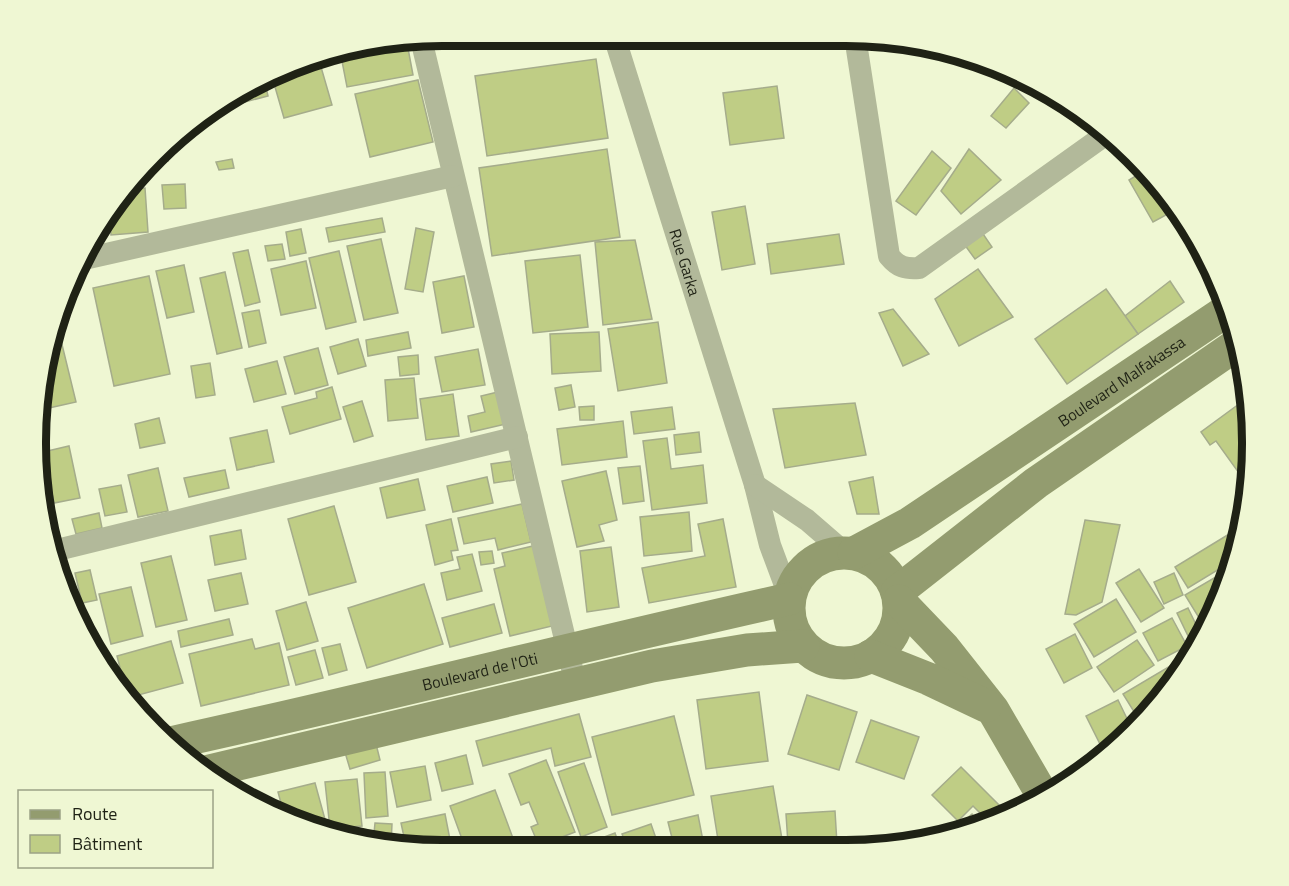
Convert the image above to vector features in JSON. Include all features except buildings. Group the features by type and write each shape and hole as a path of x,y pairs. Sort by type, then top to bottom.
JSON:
{"main road":[{"name":"Boulevard Malfakassa","path":"849,553 910,523 1221,315"},
{"name":"Boulevard Malfakassa","path":"898,597 1036,483 1231,349"},
{"path":"1015,454 1036,483"},
{"path":"898,597 897,626 882,648 871,656 850,663 828,661 803,646 794,632 788,615 789,597 796,578 809,564 826,555 849,553 881,567 891,578 898,597 944,648 993,710 1039,789"},
{"name":"Boulevard de l'Oti","path":"181,740 374,698 789,597"},
{"name":"Boulevard de l'Oti","path":"217,769 707,655 803,646"},
{"path":"871,656 929,679 993,710"}],"street":[{"name":"Rue Garka","path":"617,46 755,485 770,545 789,597"},
{"path":"857,46 890,256 896,264 906,269 919,268 1100,139"},
{"path":"423,47 576,685"},
{"path":"93,257 453,176"},
{"path":"61,549 516,437"},
{"path":"755,485 807,520 849,553"}]}
